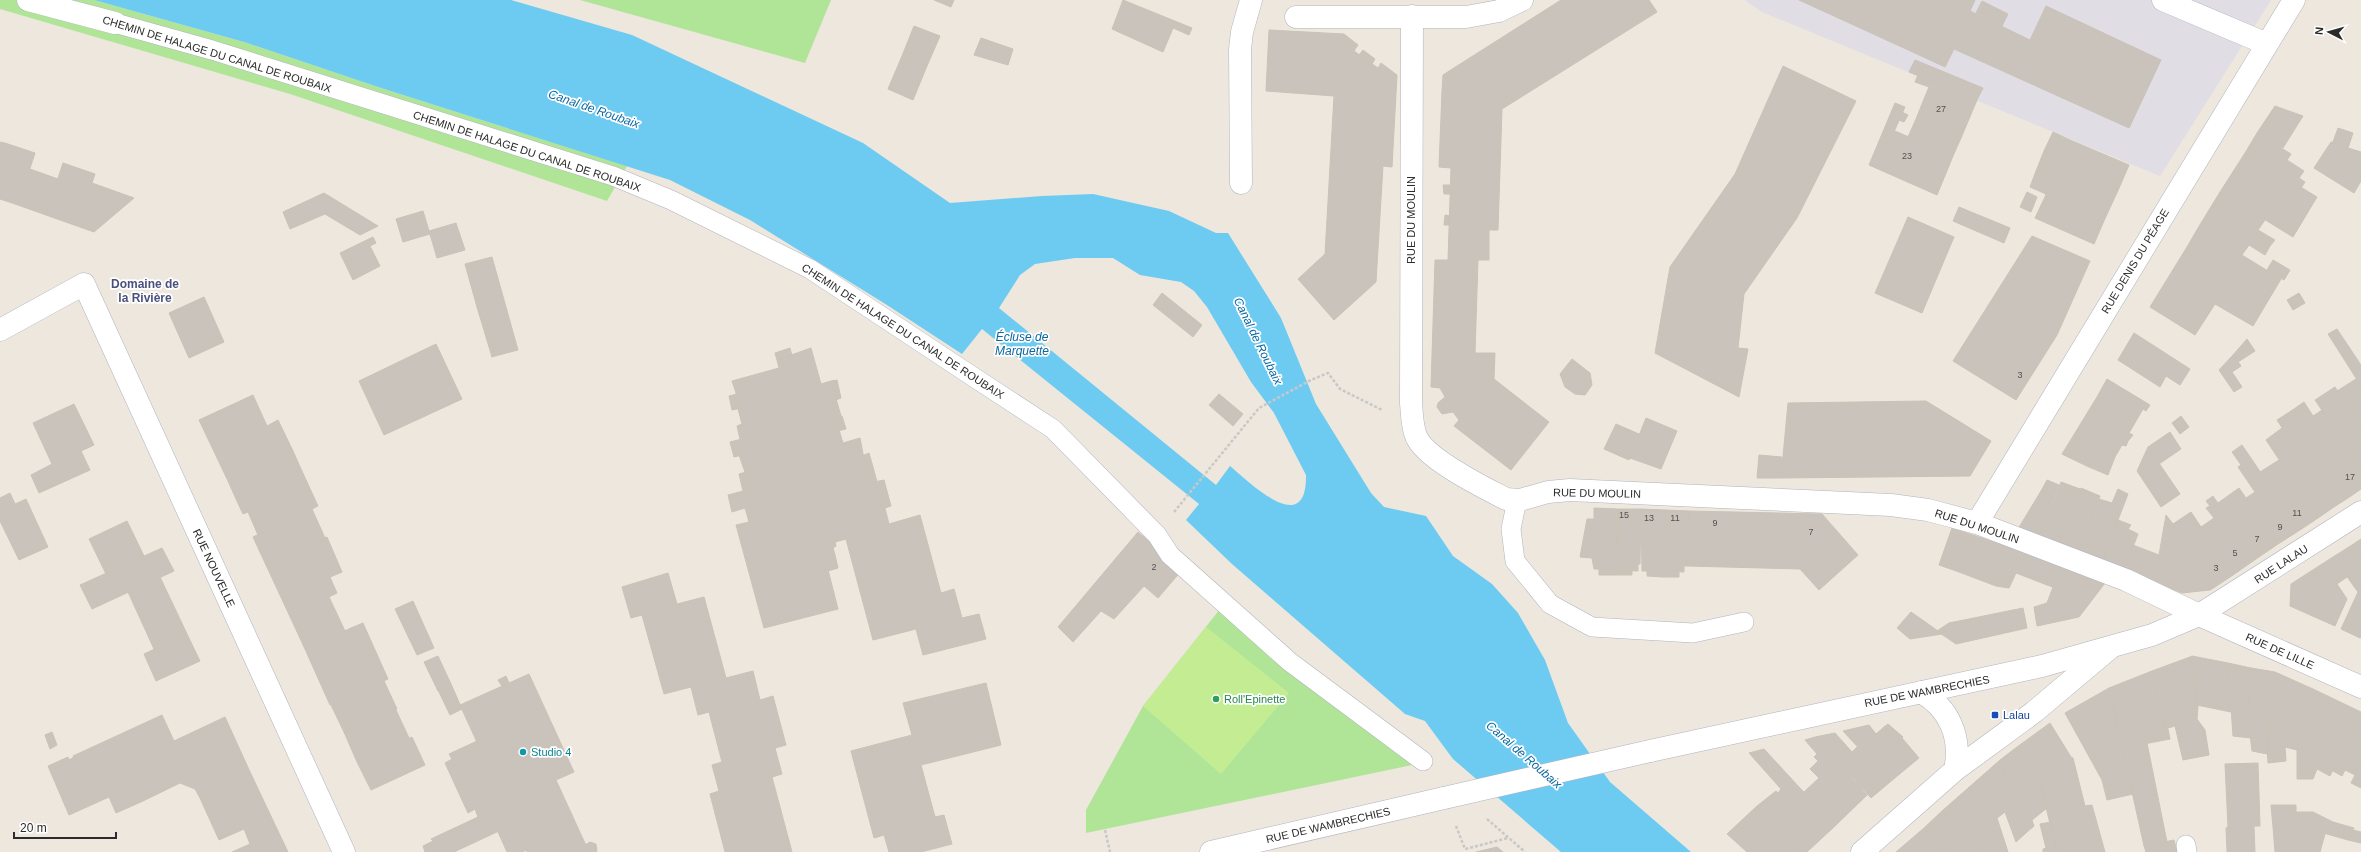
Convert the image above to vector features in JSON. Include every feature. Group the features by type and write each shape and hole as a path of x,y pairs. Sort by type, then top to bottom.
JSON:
{"street":[{"name":"CHEMIN DE HALAGE DU CANAL DE ROUBAIX","path":"28,0 115,23"},
{"path":"1241,183 1240,49 1242,32 1251,0"},
{"path":"1296,17 1483,16 1513,6 1522,0"},
{"path":"2163,0 2267,44"},
{"name":"RUE DENIS DU PÉAGE","path":"1976,523 2294,0"},
{"name":"RUE DU MOULIN","path":"1412,16 1413,426 1419,442 1430,455 1506,499 1517,500 1548,492 1570,490 1891,505 1928,510 1976,523 2126,580 2200,616"},
{"name":"RUE NOUVELLE","path":"10,317 84,284 344,852"},
{"path":"0,330 10,317"},
{"name":"RUE LALAU","path":"2200,616 2361,512"},
{"name":"RUE DE WAMBRECHIES","path":"1211,852 1650,751 2030,669 2110,648 2172,628 2200,616"},
{"name":"RUE DE LILLE","path":"2200,616 2361,686"},
{"path":"1862,852 1955,770 2034,712 2110,648"},
{"path":"1921,692 1936,702 1949,717 1956,742 1957,760 1955,770"}],"lane":[{"name":"CHEMIN DE HALAGE DU CANAL DE ROUBAIX","path":"115,23 212,50 613,176 671,200 810,269 1053,429 1157,535 1170,555 1290,662 1423,761"},
{"path":"1517,500 1511,529 1515,561 1550,604 1592,627 1693,633 1744,622"}],"path":[{"path":"1184,498 1259,408 1311,380 1328,373 1340,389 1413,426"},
{"path":"1444,798 1465,849 1508,838"},
{"path":"1105,830 1110,852"}],"shaded area":[{"path":"1745,0 2271,0 2160,176 1762,12"}],"green space":[{"path":"0,0 94,0 244,42 381,88 627,166 607,201 290,94 0,9"},
{"path":"580,0 831,0 805,63"},
{"path":"1220,609 1417,764 1086,833 1086,810 1143,706"},
{"name":"Roll'Epinette","path":"1206,627 1289,693 1221,774 1143,706"}],"water":[{"path":"94,0 511,0 632,35 863,143 950,203 1042,196 1093,194 1169,211 1216,233 1228,233 1281,318 1316,404 1371,493 1384,507 1426,516 1453,556 1492,584 1518,613 1545,660 1568,723 1610,782 1691,852 1561,852 1453,759 1425,721 1405,714 1232,564 1186,520 1199,504 982,329 962,354 887,305 750,220 670,180 381,88 244,42","holes":["1075,258 1113,258 1140,275 1181,282 1194,291 1207,307 1251,382 1274,413 1306,475 1304,494 1297,503 1288,505 1276,501 1250,484 1230,466 1216,485 999,308 1020,275 1035,264"]}],"building":[{"path":"934,0 954,0 951,7"},
{"path":"1123,0 1192,28 1189,35 1173,28 1163,52 1112,29"},
{"path":"1561,0 1649,0 1657,12 1502,109 1498,230 1489,230 1489,260 1478,260 1475,353 1495,353 1494,379 1549,422 1511,470 1454,426 1459,420 1453,412 1442,414 1437,407 1438,403 1445,397 1440,388 1431,387 1435,260 1448,260 1451,168 1439,167 1442,91 1449,92 1461,70 1457,66"},
{"path":"1799,0 1943,0 1917,54"},
{"path":"1943,0 1975,0 1970,11 2030,40 2046,6 2161,60 2129,128 1954,49 1945,67 1917,54"},
{"path":"1982,1 2008,14 2002,26 1976,13"},
{"path":"914,26 940,36 927,66 902,56"},
{"path":"1269,30 1344,34 1358,45 1354,51 1378,68 1381,63 1397,75 1392,167 1383,166 1376,282 1334,320 1298,279 1325,254 1334,96 1266,91"},
{"path":"981,38 1013,49 1008,65 974,55"},
{"path":"1363,50 1375,59 1372,64 1359,55"},
{"path":"902,56 927,66 913,100 888,89"},
{"path":"1915,60 1983,88 1977,100 1909,72"},
{"path":"1457,66 1461,70 1449,92 1442,91 1443,75"},
{"path":"1783,66 1856,101 1797,218 1744,294 1738,348 1748,349 1739,397 1655,353 1670,267 1735,174"},
{"path":"1918,75 1977,100 1969,119 1924,99 1929,87 1915,82"},
{"path":"1924,99 1969,119 1961,138 1916,119"},
{"path":"1895,103 1905,107 1885,152 1944,178 1937,195 1869,165"},
{"path":"2275,106 2303,116 2283,148 2257,133"},
{"path":"1902,112 1908,115 1904,122 1899,120"},
{"path":"1916,119 1961,138 1953,156 1908,137"},
{"path":"2338,128 2353,133 2348,148 2361,152 2361,181 2354,193 2314,168 2331,142 2333,142"},
{"path":"1895,131 1953,156 1944,178 1885,152"},
{"path":"2053,132 2070,140 2061,159 2044,151"},
{"path":"2257,133 2291,154 2287,160 2304,171 2299,178 2305,182 2301,188 2245,153"},
{"path":"2070,140 2129,165 2120,186 2061,160"},
{"path":"0,142 5,143 0,160"},
{"path":"5,143 35,153 18,205 0,199 0,160"},
{"path":"2044,151 2061,159 2053,178 2036,171"},
{"path":"2245,153 2317,197 2293,237 2220,192"},
{"path":"2061,160 2120,186 2103,223 2059,203 2068,184 2063,182 2060,190 2048,188"},
{"path":"63,163 95,174 92,183 134,198 94,232 46,215"},
{"path":"30,169 58,179 46,215 18,205"},
{"path":"2036,171 2053,178 2046,194 2030,187"},
{"path":"2063,182 2068,184 2059,203 2045,197 2048,188 2060,190"},
{"path":"1443,185 1450,185 1450,194 1444,194"},
{"path":"2027,192 2037,197 2031,212 2020,207"},
{"path":"2220,192 2265,220 2258,230 2275,240 2270,246 2209,210"},
{"path":"324,193 378,226 360,235 325,214 290,229 283,212"},
{"path":"2045,197 2103,223 2094,244 2035,218"},
{"path":"1959,207 2010,228 2004,243 1953,221"},
{"path":"2209,210 2270,246 2265,255 2249,245 2242,255 2198,228"},
{"path":"423,211 430,234 403,242 396,219"},
{"path":"1445,215 1450,216 1449,225 1444,225"},
{"path":"1908,217 1954,237 1922,313 1875,293"},
{"path":"456,223 465,250 437,258 429,231"},
{"path":"2198,228 2237,252 2225,270 2187,247"},
{"path":"2032,236 2090,261 2057,335 2016,400 1953,361"},
{"path":"373,237 376,243 370,246 380,266 353,280 340,253"},
{"path":"2187,247 2225,270 2237,252 2281,279 2253,326 2215,304 2195,335 2150,307"},
{"path":"492,257 518,350 495,356 489,329 477,307 465,264"},
{"path":"2273,260 2290,270 2284,280 2267,270"},
{"path":"1162,293 1202,325 1193,337 1153,305"},
{"path":"2299,293 2305,303 2293,310 2287,300"},
{"path":"204,297 224,342 189,358 169,313"},
{"path":"477,307 487,323 495,356 492,357"},
{"path":"2337,329 2361,365 2361,386 2328,334"},
{"path":"2134,333 2190,369 2180,385 2166,376 2160,387 2118,360"},
{"path":"2247,339 2255,351 2238,362 2233,355"},
{"path":"436,344 462,399 384,435 359,381"},
{"path":"790,348 792,356 777,360 775,353"},
{"path":"811,348 821,384 831,381 841,416 833,418 837,431 839,430 843,443 860,438 866,469 873,467 877,482 874,482 882,509 885,508 889,524 920,515 941,593 954,589 962,618 979,614 986,639 923,655 916,629 873,640 846,539 835,542 836,546 833,548 835,555 825,558 838,609 764,628 736,525 749,522 745,508 732,512 728,495 751,489 739,455 742,455 738,440 747,437 738,409 741,408 732,381 779,368 777,360"},
{"path":"2233,355 2241,366 2232,372 2242,387 2234,392 2219,370"},
{"path":"1572,359 1590,373 1592,385 1585,395 1575,394 1565,387 1560,374"},
{"path":"2107,379 2150,405 2146,411 2143,409 2136,421 2097,397"},
{"path":"2356,379 2361,386 2361,428 2337,391"},
{"path":"837,380 841,398 836,400 831,381"},
{"path":"2335,387 2361,428 2361,468 2315,400"},
{"path":"737,394 741,408 732,410 729,396"},
{"path":"1219,394 1243,414 1233,426 1209,405"},
{"path":"253,395 267,426 278,420 293,451 228,481 199,420"},
{"path":"2097,397 2136,421 2129,433 2133,435 2128,441 2086,415"},
{"path":"1926,401 1991,441 1970,476 1781,478 1788,403"},
{"path":"2304,402 2313,416 2322,410 2361,468 2361,489 2351,496 2294,409"},
{"path":"74,404 94,445 81,451 90,470 39,493 31,475 52,464 33,423"},
{"path":"2294,409 2351,496 2334,507 2277,420"},
{"path":"2086,415 2128,441 2126,446 2122,445 2115,457 2075,433"},
{"path":"842,416 846,429 837,431 833,418"},
{"path":"2181,416 2189,427 2180,434 2172,423"},
{"path":"1646,418 1677,431 1661,469 1630,458"},
{"path":"744,424 747,437 740,439 737,426"},
{"path":"1616,424 1639,434 1629,460 1604,449"},
{"path":"2282,428 2334,507 2318,518 2266,440"},
{"path":"2170,432 2181,449 2159,464 2148,447"},
{"path":"2075,433 2079,436 2070,458 2062,454"},
{"path":"2079,436 2097,446 2089,467 2070,458"},
{"path":"738,440 742,455 734,457 730,442"},
{"path":"2242,445 2300,530 2278,544 2246,498 2255,492 2238,467 2241,465 2232,452"},
{"path":"2097,446 2115,457 2108,475 2089,467"},
{"path":"2148,447 2180,494 2161,507 2137,471"},
{"path":"293,451 301,469 236,499 228,481"},
{"path":"869,453 873,467 866,469 862,456"},
{"path":"1759,455 1782,457 1781,478 1757,478"},
{"path":"2279,460 2318,518 2300,530 2260,472"},
{"path":"301,469 318,506 258,535 248,512 243,514 236,499"},
{"path":"746,472 751,489 743,491 739,474"},
{"path":"884,480 891,506 882,509 874,482"},
{"path":"2047,480 2059,485 2054,497 2041,491"},
{"path":"2061,482 2080,489 2059,545 2039,537"},
{"path":"2081,488 2100,496 2078,552 2059,545"},
{"path":"2239,488 2278,544 2256,559 2218,503"},
{"path":"2118,489 2128,494 2102,562 2078,552 2099,499 2112,503"},
{"path":"2041,491 2054,497 2039,537 2018,529"},
{"path":"10,493 15,504 0,511 0,498"},
{"path":"2213,496 2256,559 2233,575 2201,527 2214,518 2206,508 2210,506 2206,501"},
{"path":"26,499 48,547 19,560 0,521 0,511"},
{"path":"1594,508 1618,509 1616,570 1594,569 1592,558 1580,557 1587,519 1594,519"},
{"path":"312,509 325,538 266,565 253,537"},
{"path":"1618,509 1641,509 1640,564 1638,564 1638,571 1616,570"},
{"path":"1641,509 1665,510 1663,571 1642,571"},
{"path":"1665,510 1689,511 1687,566 1684,566 1684,572 1663,571"},
{"path":"1689,511 1822,514 1858,555 1819,590 1800,569 1687,566"},
{"path":"2191,512 2233,575 2215,587 2173,524"},
{"path":"2166,515 2215,587 2210,590 2182,593 2124,570 2133,545 2159,555"},
{"path":"2118,520 2131,525 2128,529 2138,534 2124,570 2102,562"},
{"path":"127,521 144,556 106,574 89,539"},
{"path":"1952,528 1973,535 1959,572 1939,565"},
{"path":"1138,532 1182,570 1158,598 1144,586 1114,619 1101,611 1073,642 1058,627"},
{"path":"1973,535 2011,548 1996,586 1959,572"},
{"path":"327,537 342,572 330,577 337,593 329,597 345,631 305,649 266,565"},
{"path":"2361,539 2361,557 2352,545"},
{"path":"2352,545 2361,557 2361,591 2358,592 2333,557"},
{"path":"162,548 174,571 92,609 80,585"},
{"path":"2011,548 2056,565 2047,585 2016,573 2009,588 1996,586"},
{"path":"835,555 838,568 828,571 825,558"},
{"path":"2333,557 2347,577 2337,584 2347,599 2335,626 2290,606 2291,584"},
{"path":"2056,565 2105,583 2079,617 2037,626 2034,607 2047,603 2053,587 2047,585"},
{"path":"1599,570 1616,570 1616,575 1599,575"},
{"path":"1616,570 1632,570 1632,575 1616,575"},
{"path":"1647,571 1663,571 1663,577 1647,576"},
{"path":"1663,571 1679,572 1679,577 1663,577"},
{"path":"668,573 677,604 704,597 726,678 753,671 760,700 773,696 786,745 775,748 782,774 772,777 792,852 725,852 710,794 719,791 712,765 722,762 709,712 698,715 691,687 664,694 642,615 631,618 622,587"},
{"path":"160,577 187,634 154,649 128,592"},
{"path":"2361,591 2360,638 2341,629 2358,592"},
{"path":"413,601 434,648 417,655 395,609"},
{"path":"2023,608 2027,628 1956,644 1937,631 1949,623"},
{"path":"1911,612 1942,634 1910,639 1897,628"},
{"path":"363,623 388,679 377,684 351,628"},
{"path":"351,628 377,684 330,705 305,649"},
{"path":"187,634 200,661 156,681 144,654"},
{"path":"438,656 451,684 438,691 424,662"},
{"path":"2192,656 2228,663 2231,712 2197,705 2190,657"},
{"path":"2190,657 2198,706 2197,719 2165,729 2152,671"},
{"path":"2228,663 2251,668 2248,716 2251,738 2233,736"},
{"path":"2251,668 2275,672 2267,754 2252,751 2248,716"},
{"path":"2152,671 2164,725 2141,730 2144,744 2147,743 2167,842 2144,846 2109,688"},
{"path":"2275,672 2313,689 2297,727 2287,725 2285,747 2267,748"},
{"name":"Studio 4","path":"529,674 574,772 556,780 589,852 527,852 460,705"},
{"path":"506,676 509,683 502,686 498,680"},
{"path":"384,681 397,709 344,732 331,705"},
{"path":"986,683 1001,745 921,765 935,817 944,815 952,844 921,852 889,852 884,835 874,838 851,751 912,735 903,703"},
{"path":"451,684 462,709 450,715 438,690"},
{"path":"2109,688 2133,794 2107,800 2102,780 2065,713"},
{"path":"2313,689 2361,712 2330,776 2317,769 2313,779 2297,779 2297,727"},
{"path":"396,710 409,738 357,762 344,732"},
{"path":"2361,712 2361,763 2355,775 2345,770 2342,776 2333,771"},
{"path":"162,715 174,741 85,782 73,756"},
{"path":"225,717 251,774 200,798 195,789 180,783 143,801 125,764"},
{"path":"2197,719 2205,730 2209,755 2183,760 2175,726"},
{"path":"2050,723 2073,758 2085,806 2092,805 2105,852 2057,852 2040,783 2017,747"},
{"path":"1888,724 1903,737 1897,742 1884,727"},
{"path":"1869,725 1876,734 1884,727 1897,742 1902,738 1919,758 1890,782 1843,731"},
{"path":"2164,725 2165,729 2168,729 2170,739 2144,744 2141,730"},
{"path":"2287,725 2297,727 2297,750 2285,747"},
{"path":"52,732 57,745 50,749 45,735"},
{"path":"1835,733 1852,752 1857,747 1890,782 1871,798 1815,737"},
{"path":"412,737 425,765 371,790 357,762"},
{"path":"1815,737 1867,795 1835,826 1804,792 1819,778 1810,769 1818,761 1814,757 1817,754 1805,740"},
{"path":"477,741 514,824 454,852 425,852 423,846 433,841 431,839 478,817 475,809 468,813 445,763 452,759 449,754"},
{"path":"2017,747 2040,783 2047,808 2032,820 2034,826 2027,832 2000,760"},
{"path":"2285,747 2286,761 2268,763 2267,748"},
{"path":"1764,749 1835,826 1821,839 1778,793 1781,789 1749,753"},
{"path":"68,757 69,760 74,757 85,782 125,764 143,801 116,813 109,797 69,815 48,766"},
{"path":"2000,760 2027,832 2016,842 2005,812 1997,818 1983,775"},
{"path":"2258,763 2260,826 2254,826 2255,852 2227,852 2226,828 2228,827 2225,764"},
{"path":"2361,763 2361,788 2351,783"},
{"path":"251,774 278,831 250,844 244,829 219,840 200,798"},
{"path":"1983,775 2008,852 1980,852 1942,811"},
{"path":"1776,791 1821,839 1807,852 1800,852 1757,806"},
{"path":"2271,805 2296,805 2296,827 2273,827"},
{"path":"1757,806 1800,852 1747,852 1727,834"},
{"path":"1942,811 1980,852 1945,852 1924,828"},
{"path":"2296,812 2313,812 2305,829 2296,826"},
{"path":"2313,812 2333,822 2327,834 2306,828"},
{"path":"2051,822 2057,852 2043,852 2043,849 2046,848 2040,824"},
{"path":"2333,822 2354,828 2348,840 2327,834"},
{"path":"514,824 526,850 523,852 507,852 498,832"},
{"path":"2296,826 2325,834 2320,852 2275,852 2273,827"},
{"path":"1924,828 1945,852 1896,852"},
{"path":"2353,830 2361,832 2361,843 2348,840"},
{"path":"278,831 288,852 232,852 250,844"},
{"path":"2174,840 2177,852 2146,852 2144,846"},
{"path":"590,842 596,844 597,852 589,852 585,845"},
{"path":"1497,847 1503,852 1476,852"}],"place":[{"name":"Roll'Epinette","path":"1216,699"},
{"name":"Lalau","path":"1995,715"},
{"name":"Studio 4","path":"523,752"}],"district":[{"name":"Domaine de la Rivière","path":"145,291"}],"water label":[{"name":"Canal de Roubaix","path":"594,109"},
{"name":"Canal de Roubaix","path":"1258,341"},
{"name":"Écluse de Marquette","path":"1022,344"},
{"name":"Canal de Roubaix","path":"1524,755"}]}
